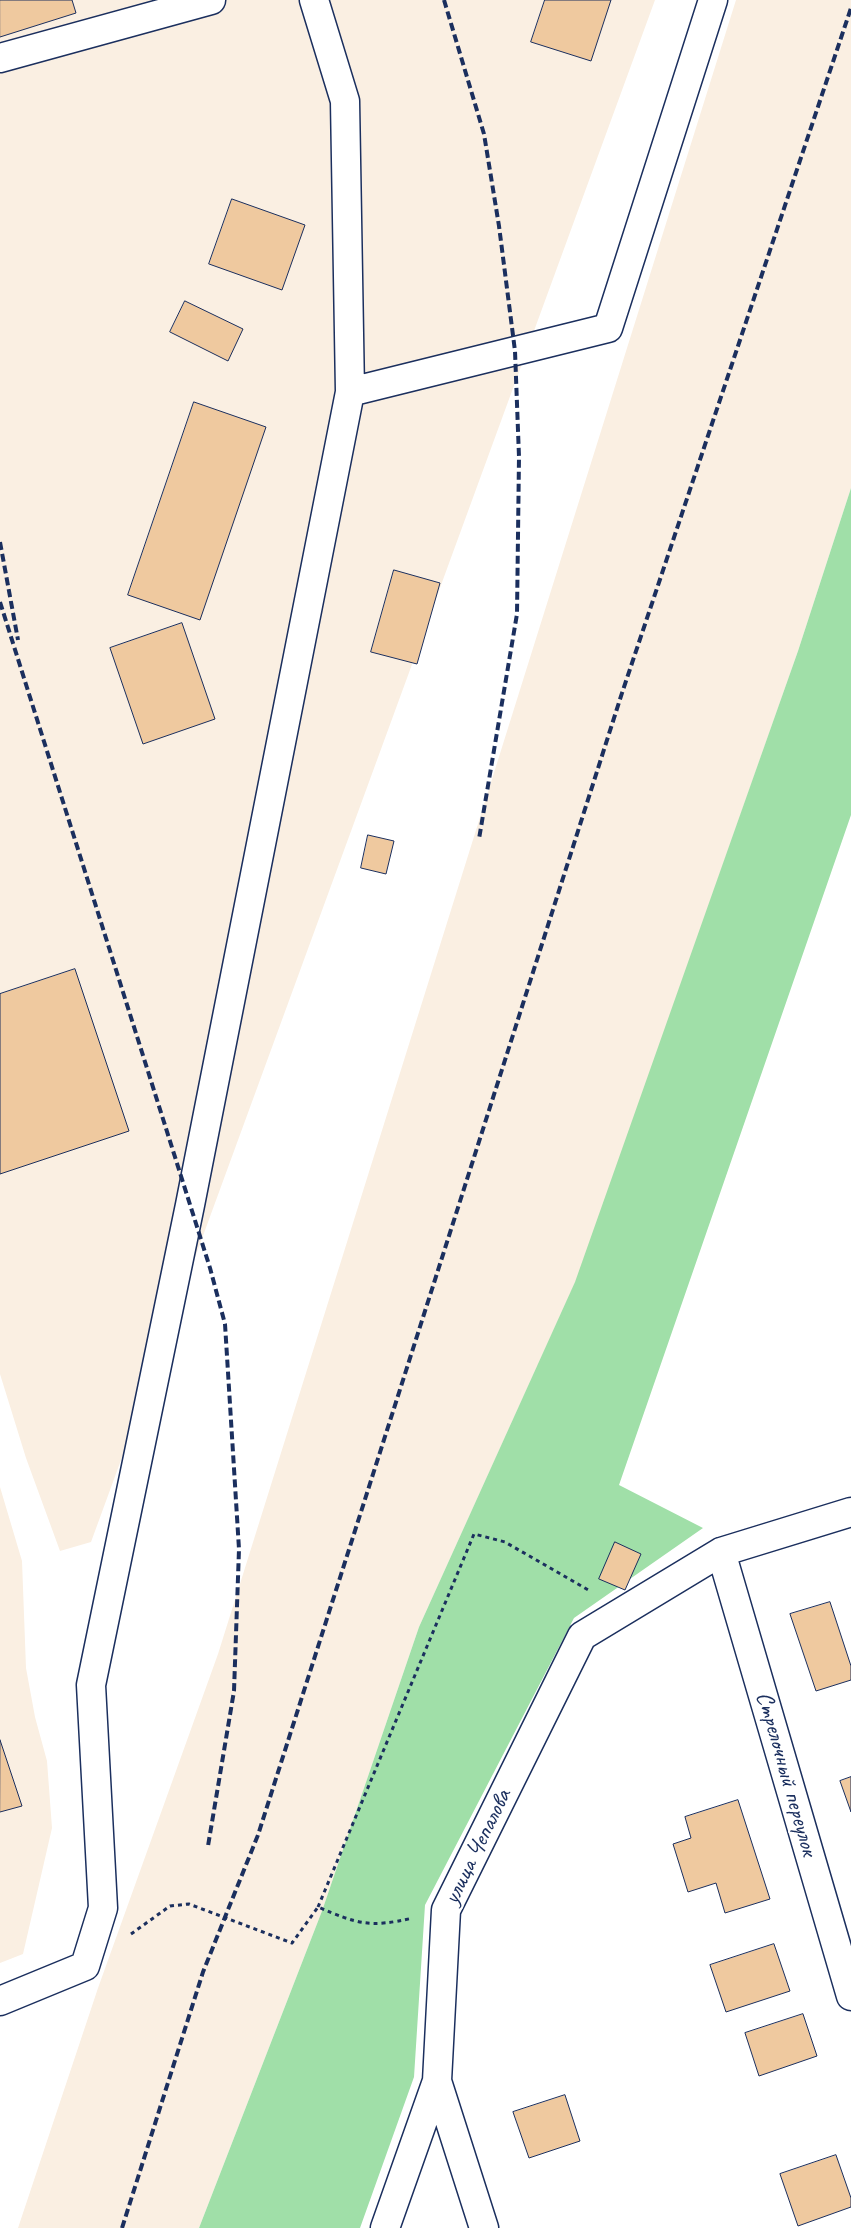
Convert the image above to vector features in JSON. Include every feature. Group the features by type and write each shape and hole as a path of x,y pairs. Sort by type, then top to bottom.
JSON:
{"street":[{"path":"0,58 211,0"},
{"path":"0,2001 85,1966 103,1908 91,1685 190,1205 350,392 345,101 314,0"},
{"path":"350,392 608,328 713,0"},
{"name":"улица Чепалова","path":"484,2228 436,2081 446,1910 582,1636 721,1552 851,1512"},
{"name":"Стрелочный переулок","path":"721,1552 851,1996"},
{"path":"385,2228 436,2081"}],"path":[{"path":"85,1966 170,1906 189,1904 292,1943 318,1907 474,1534 505,1542 624,1611"},
{"path":"318,1907 356,1922 385,1924 446,1910"}],"shaded area":[{"path":"0,0 655,0 91,1542 60,1551 26,1458 0,1374"},
{"path":"736,0 851,0 851,488 798,651 579,1274 419,1627 322,1911 199,2228 18,2228 98,1988 218,1654"},
{"path":"0,1487 22,1561 26,1668 35,1717 47,1761 52,1828 23,1954 0,1963"}],"green space":[{"path":"851,488 851,815 619,1485 703,1528 574,1618 425,1905 414,2077 360,2228 199,2228 322,1911 419,1627 575,1282 798,651"}],"building":[{"path":"0,0 72,0 76,13 0,37"},
{"path":"545,0 611,0 591,61 531,42"},
{"path":"232,199 305,225 282,290 209,264"},
{"path":"185,301 243,329 228,361 170,332"},
{"path":"194,402 266,427 200,620 128,595"},
{"path":"394,570 440,583 417,664 371,652"},
{"path":"182,623 215,719 143,744 110,648"},
{"path":"368,835 394,841 386,874 361,868"},
{"path":"75,969 129,1131 0,1174 0,994"},
{"path":"615,1542 641,1554 625,1590 599,1579"},
{"path":"830,1602 851,1666 851,1680 816,1691 790,1614"},
{"path":"0,1740 22,1806 0,1812"},
{"path":"851,1777 851,1812 840,1781"},
{"path":"738,1800 770,1899 725,1913 716,1883 688,1892 673,1844 691,1838 685,1817"},
{"path":"774,1944 790,1991 726,2012 710,1965"},
{"path":"803,2014 817,2056 759,2076 745,2033"},
{"path":"565,2095 580,2141 529,2158 513,2112"},
{"path":"836,2155 851,2198 851,2207 798,2226 780,2174"}],"railway":[{"path":"444,0 484,134 499,226 515,351 519,457 517,614 479,839"},
{"path":"122,2228 203,1972 258,1835 622,693 851,8"},
{"path":"0,542 18,640"},
{"path":"0,602 210,1268 225,1324 239,1549 234,1691 208,1846"}]}
